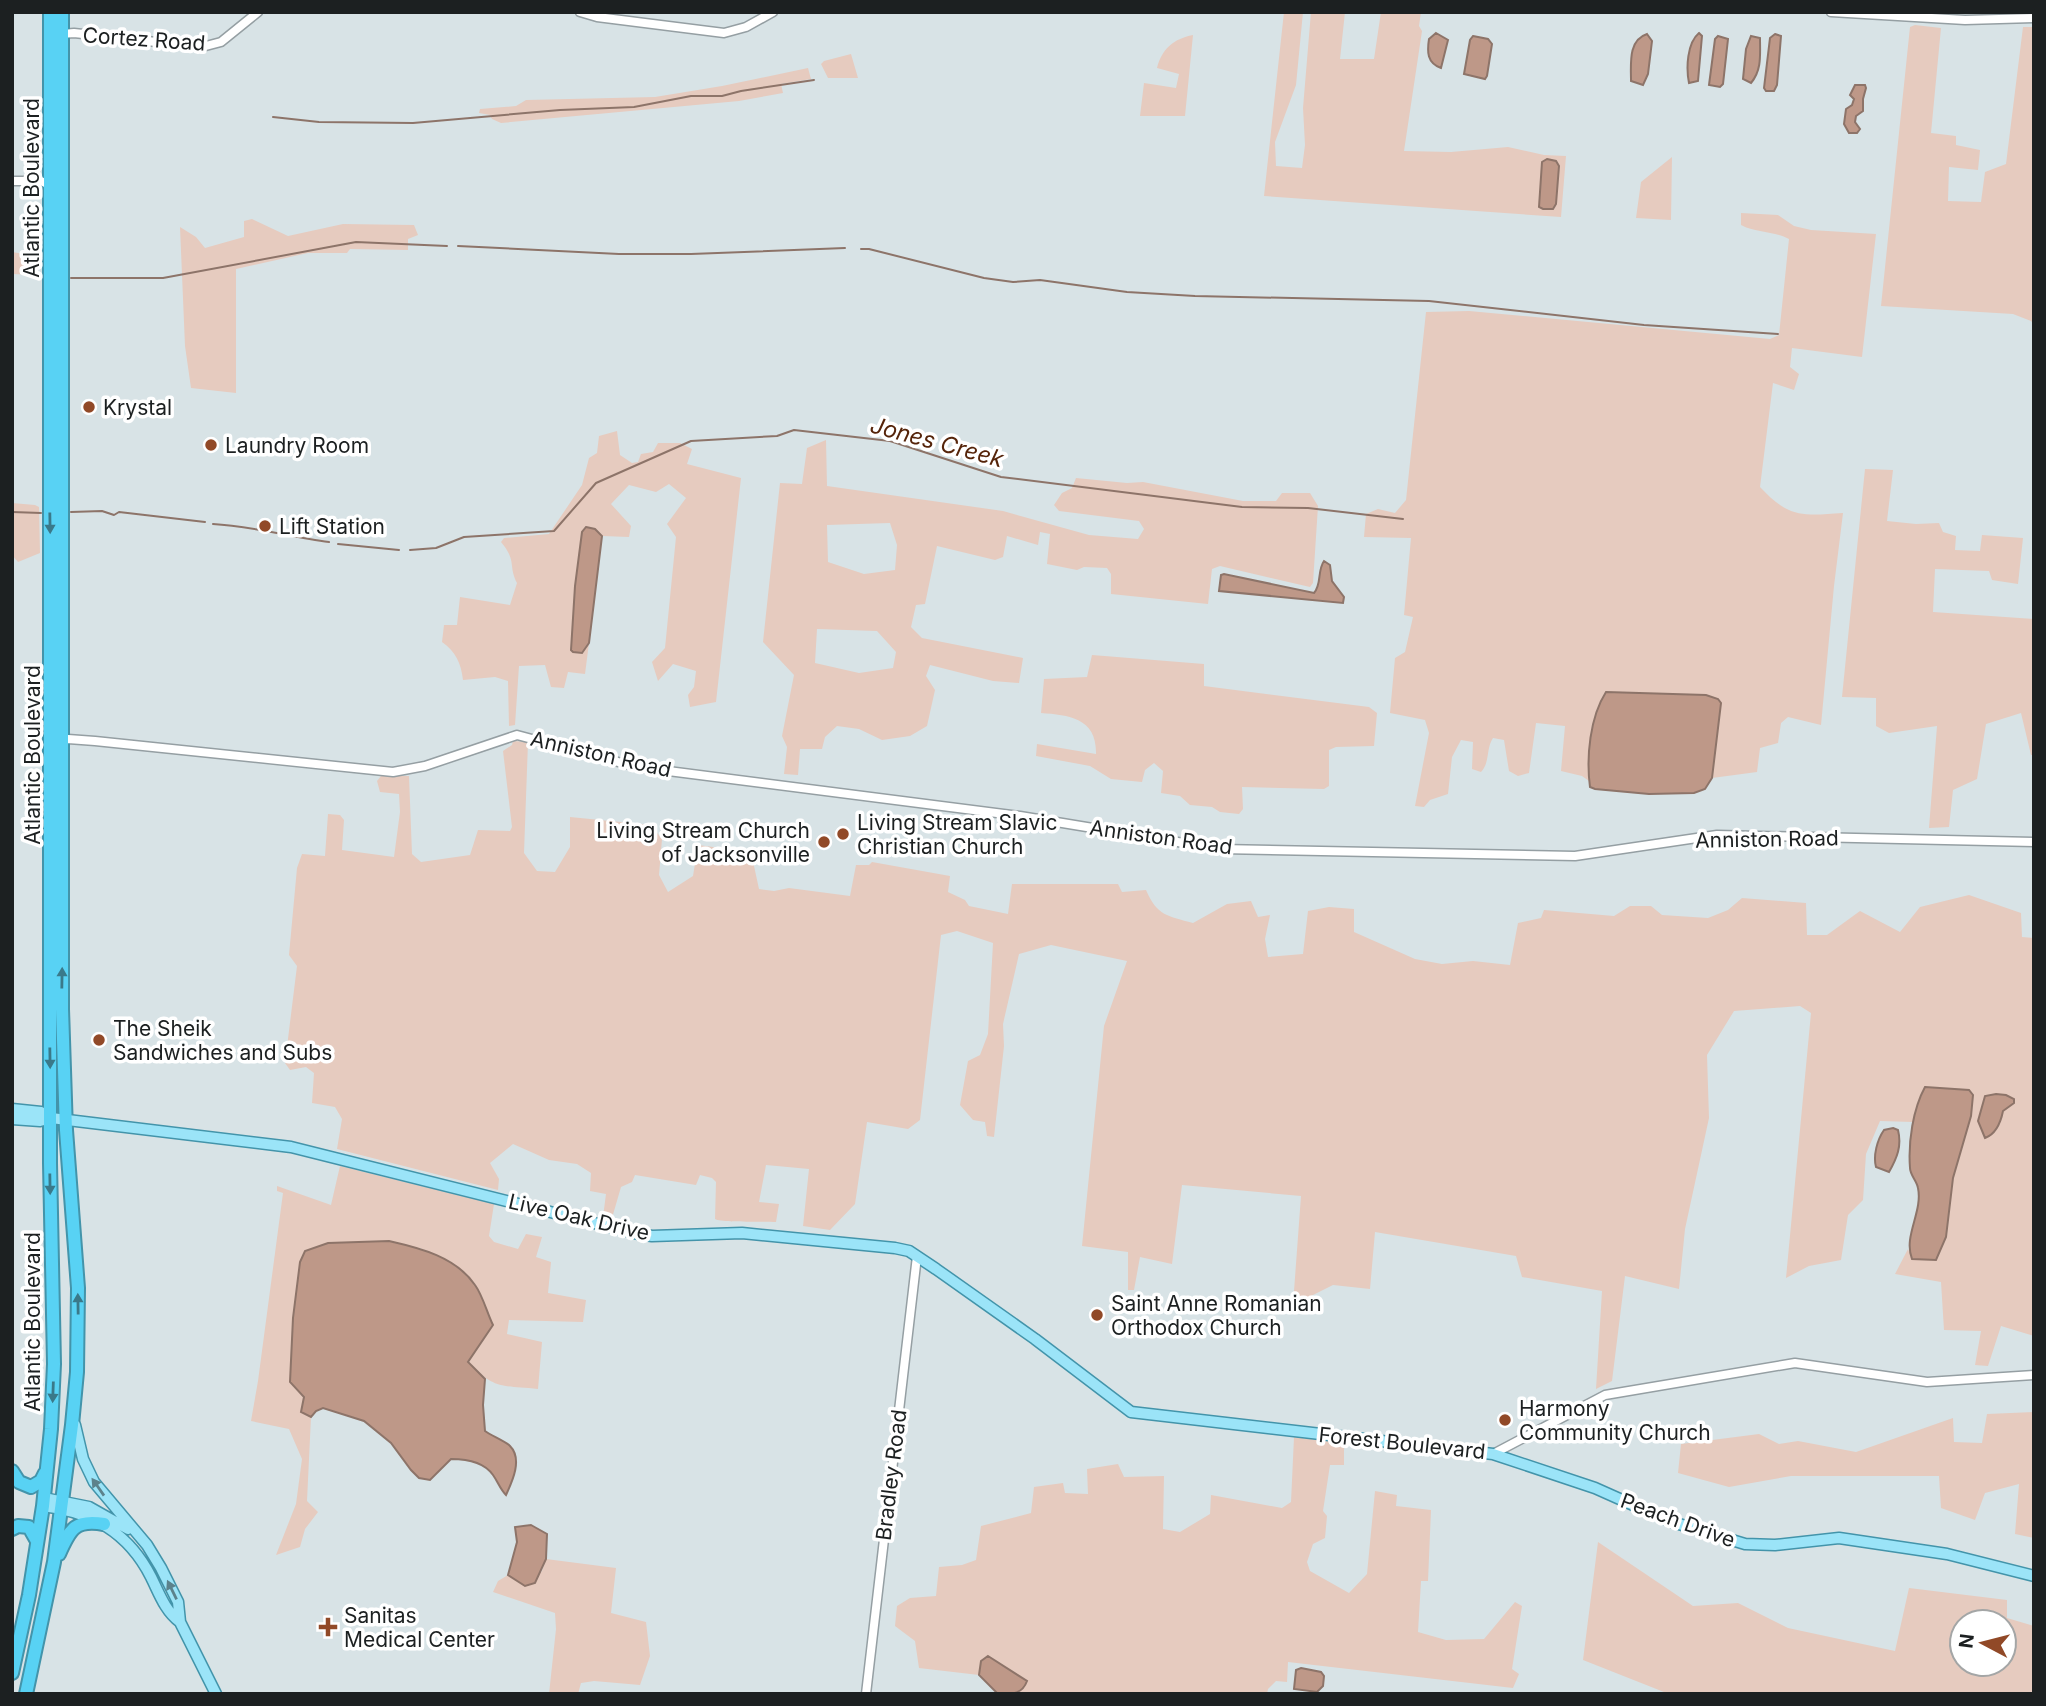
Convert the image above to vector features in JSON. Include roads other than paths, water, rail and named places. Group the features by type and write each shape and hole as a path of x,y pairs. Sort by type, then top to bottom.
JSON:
{"highway":[{"name":"Atlantic Boulevard","path":"43,1502 54,1354 51,909 62,628 54,14"},
{"name":"Atlantic Boulevard","path":"56,35 62,52 50,461 52,612 65,1119 78,1287 75,1404 62,1504"},
{"path":"50,461 56,467 55,476 62,480"},
{"path":"52,612 56,616 56,624 62,628"},
{"path":"51,909 55,912 55,920 61,924"},
{"path":"12,1471 19,1482 31,1487 41,1481 47,1470"},
{"path":"12,1673 38,1543 43,1502"},
{"path":"26,1694 52,1574 62,1504"},
{"path":"52,1574 65,1540 74,1527 85,1522 104,1524"},
{"path":"12,1529 18,1525 29,1527 38,1543"}],"main road":[{"path":"12,1109 41,1112 51,1118"},
{"path":"12,1119 40,1121 51,1118"},
{"name":"Live Oak Drive","path":"51,1118 291,1147 638,1234 721,1232 782,1235 909,1251 1035,1339 1131,1412"},
{"name":"Atlantic Boulevard","path":"75,1404 77,1437 91,1476 157,1561 178,1602 180,1622"},
{"name":"Forest Boulevard","path":"1131,1412 1493,1454"},
{"name":"Peach Drive","path":"1493,1454 1595,1488 1670,1521 1745,1544 1775,1545 1839,1538 1947,1555 2034,1576"},
{"name":"Atlantic Boulevard","path":"43,1502 62,1504 104,1524 121,1536 139,1556 166,1608 180,1622 216,1694"},
{"path":"62,1504 99,1511 142,1539"}],"street":[{"name":"Cortez Road","path":"56,35 74,33 202,47 221,42 258,12"},
{"path":"580,12 597,17 724,33 746,27 773,12"},
{"path":"1831,12 1965,20 2034,18"},
{"path":"12,181 41,181 56,188"},
{"name":"Anniston Road","path":"56,742 68,739 95,741 393,772 425,766 517,735 638,767 1021,816 1220,849 1575,856 1717,835 2034,842"},
{"name":"Bradley Road","path":"866,1694 917,1256"},
{"name":"Forest Boulevard","path":"1493,1454 1605,1395 1774,1366 1795,1363 1927,1382 2034,1374"}],"waterway":[{"path":"273,117 319,122 413,123 560,110 634,107 691,96 722,96 814,80"},
{"path":"71,278 163,278 356,242 447,246"},
{"path":"458,246 619,254 845,248"},
{"path":"861,249 984,278 1013,282 1040,280 1127,292 1195,296 1429,301 1644,325 1778,334"},
{"name":"Jones Creek","path":"410,550 436,548 464,537 554,531 596,483 691,441 777,436 794,430 890,441 1001,477 1242,507 1308,508 1403,519"},
{"name":"Jones Creek","path":"71,512 102,511 114,515 119,512 205,522"},
{"name":"Jones Creek","path":"12,512 41,513"},
{"name":"Jones Creek","path":"213,524 329,542"},
{"name":"Jones Creek","path":"338,544 399,550"}],"place":[{"name":"Krystal","path":"89,407"},
{"name":"Laundry Room","path":"211,445"},
{"name":"Lift Station","path":"265,526"},
{"name":"Living Stream Slavic Christian Church","path":"843,834"},
{"name":"Living Stream Church of Jacksonville","path":"824,842"},
{"name":"The Sheik Sandwiches and Subs","path":"99,1040"},
{"name":"Saint Anne Romanian Orthodox Church","path":"1097,1315"},
{"name":"Harmony Community Church","path":"1505,1420"},
{"name":"Sanitas Medical Center","path":"328,1627"}]}
